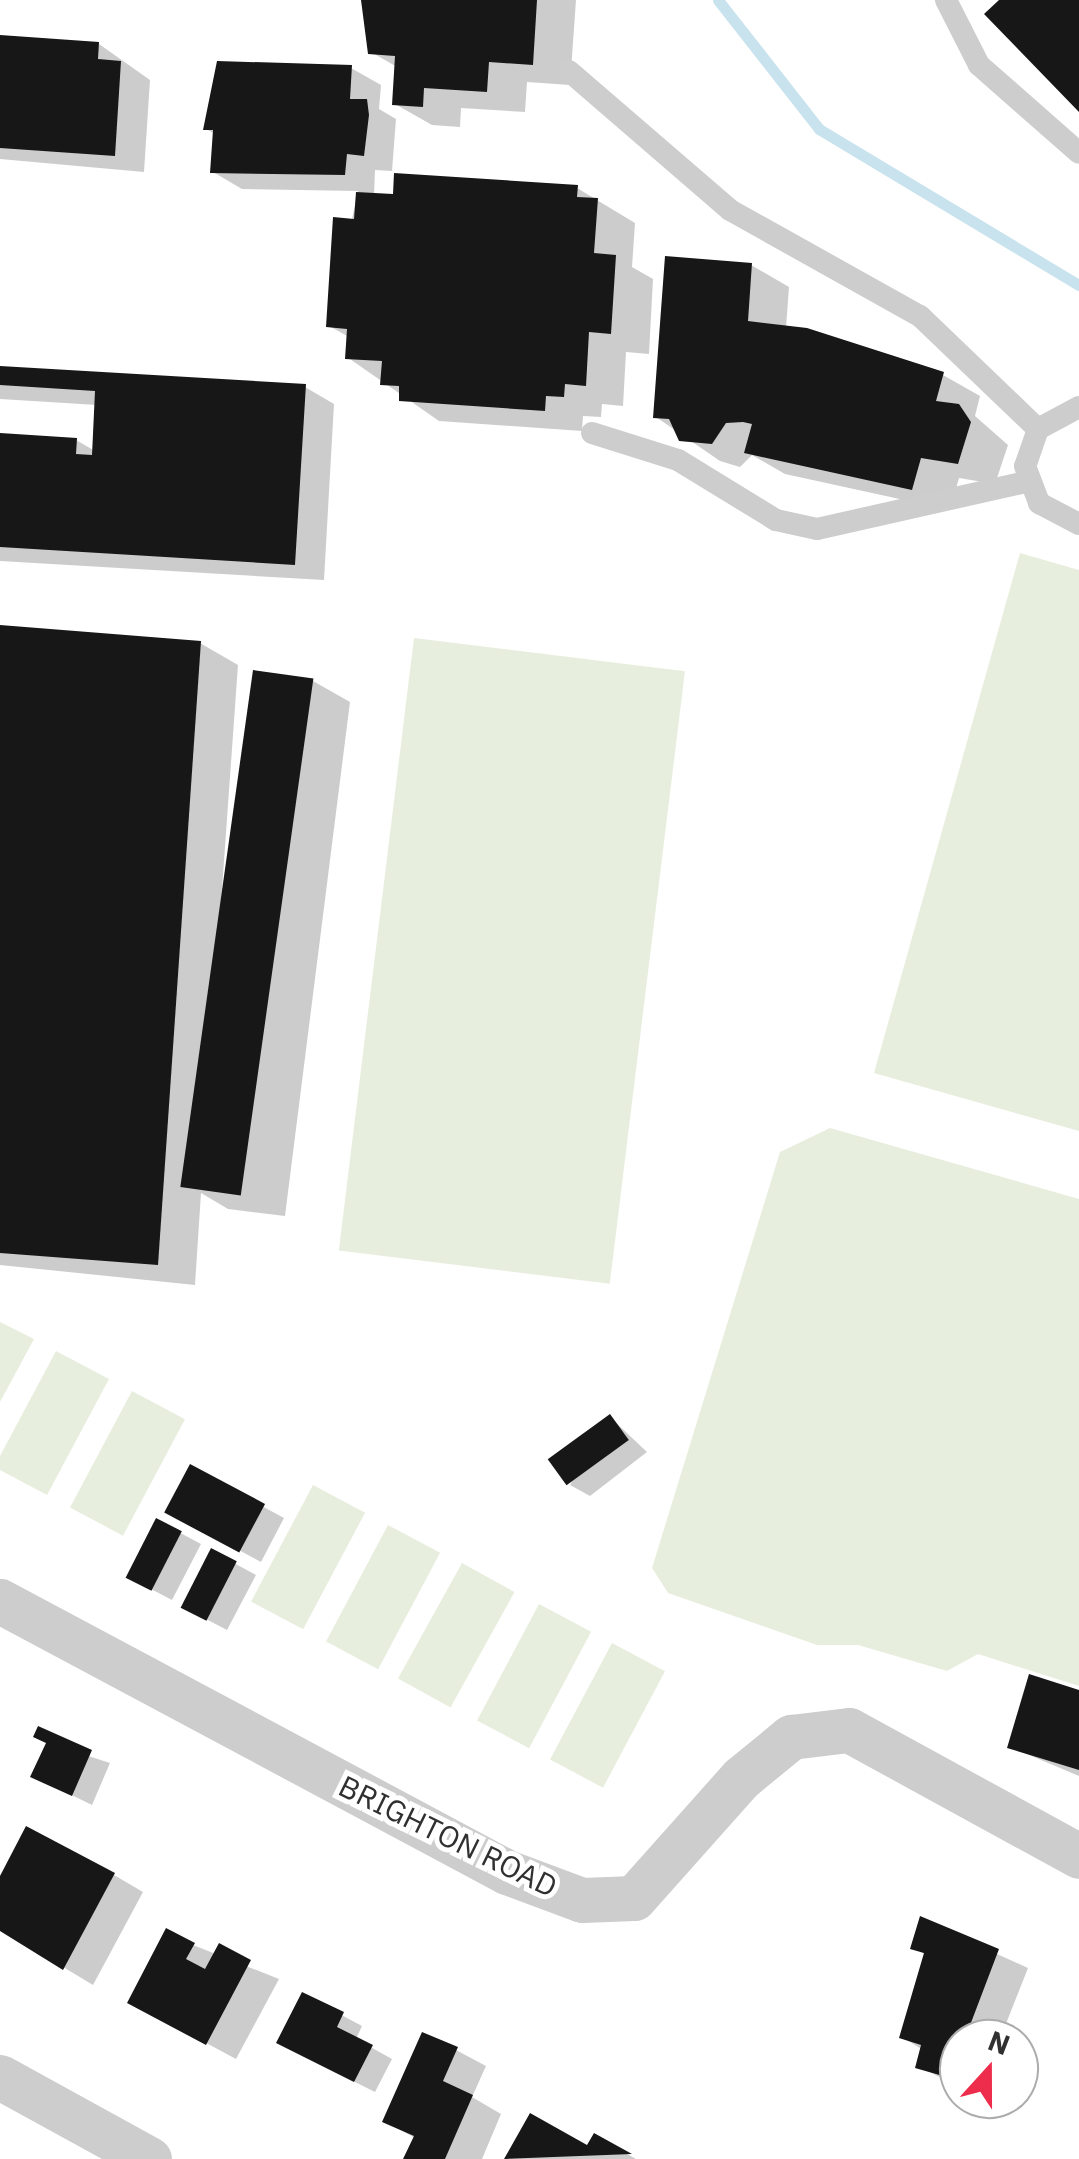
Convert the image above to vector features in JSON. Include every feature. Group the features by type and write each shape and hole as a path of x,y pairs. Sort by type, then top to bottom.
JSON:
{"street":[{"name":"BRIGHTON ROAD","path":"0,1601 507,1872 582,1900 634,1898 741,1778 792,1737 849,1730 1079,1856"},
{"path":"0,2077 149,2159"}],"lane":[{"path":"946,0 979,65 1079,153"},
{"path":"570,71 730,210 920,316 1038,429"},
{"path":"1026,482 1038,429 1079,407"},
{"path":"592,434 678,460 776,520 817,530 1026,482"},
{"path":"1026,482 1054,516 1079,524"}],"green space":[{"path":"1020,553 1079,570 1079,1131 874,1073"},
{"path":"414,638 685,671 610,1284 339,1250"},
{"path":"830,1128 1079,1199 1079,1686 978,1654 947,1671 858,1645 817,1645 668,1593 652,1568 780,1152"},
{"path":"0,1322 34,1339 0,1402"},
{"path":"56,1351 109,1379 47,1495 0,1470 0,1456"},
{"path":"132,1391 185,1419 123,1536 70,1508"},
{"path":"313,1485 365,1513 303,1629 251,1602"},
{"path":"388,1525 440,1553 378,1669 326,1642"},
{"path":"462,1563 514,1592 450,1708 398,1678"},
{"path":"539,1604 591,1632 529,1748 477,1721"},
{"path":"612,1643 665,1671 603,1788 550,1760"}],"building":[{"path":"361,0 537,0 533,65 489,62 487,92 424,88 423,107 392,105 395,56 368,54"},
{"path":"999,0 1079,0 1079,112 984,14"},
{"path":"0,35 99,42 98,59 121,61 115,156 0,148"},
{"path":"217,61 352,65 350,99 367,99 364,156 347,154 345,175 210,173 213,130 203,130"},
{"path":"394,173 578,185 577,197 598,198 594,253 616,255 611,334 589,332 586,386 565,384 564,397 546,396 545,411 399,401 399,386 380,385 382,361 345,359 347,329 326,327 333,217 354,219 356,192 393,194"},
{"path":"665,256 752,263 748,321 807,328 944,372 936,401 959,404 971,422 958,464 921,458 912,490 744,453 752,424 743,422 726,423 712,444 679,441 669,419 653,418"},
{"path":"0,366 306,384 295,565 0,547 0,433 77,438 76,454 92,455 95,391 0,385"},
{"path":"0,625 201,641 158,1265 0,1253"},
{"path":"253,670 313,678 241,1195 180,1187"},
{"path":"610,1414 629,1440 567,1485 548,1459"},
{"path":"190,1464 265,1504 239,1552 164,1513"},
{"path":"156,1518 182,1531 151,1591 126,1578"},
{"path":"211,1548 237,1561 206,1621 181,1608"},
{"path":"1029,1674 1079,1690 1079,1770 1007,1748"},
{"path":"38,1726 92,1750 72,1796 30,1777 46,1743 33,1737"},
{"path":"26,1826 115,1873 63,1970 0,1931 0,1876"},
{"path":"920,1916 999,1949 972,2019 939,2019 939,2075 915,2068 921,2045 899,2038 924,1953 910,1949"},
{"path":"166,1928 195,1943 186,1959 205,1969 219,1943 251,1960 206,2045 127,2003"},
{"path":"302,1992 344,2012 337,2027 373,2045 354,2082 276,2043"},
{"path":"422,2032 458,2047 443,2081 473,2095 445,2159 403,2159 414,2136 382,2122"},
{"path":"530,2113 587,2145 594,2133 632,2154 504,2159"}],"waterway":[{"path":"718,0 819,129 1079,285"}]}
